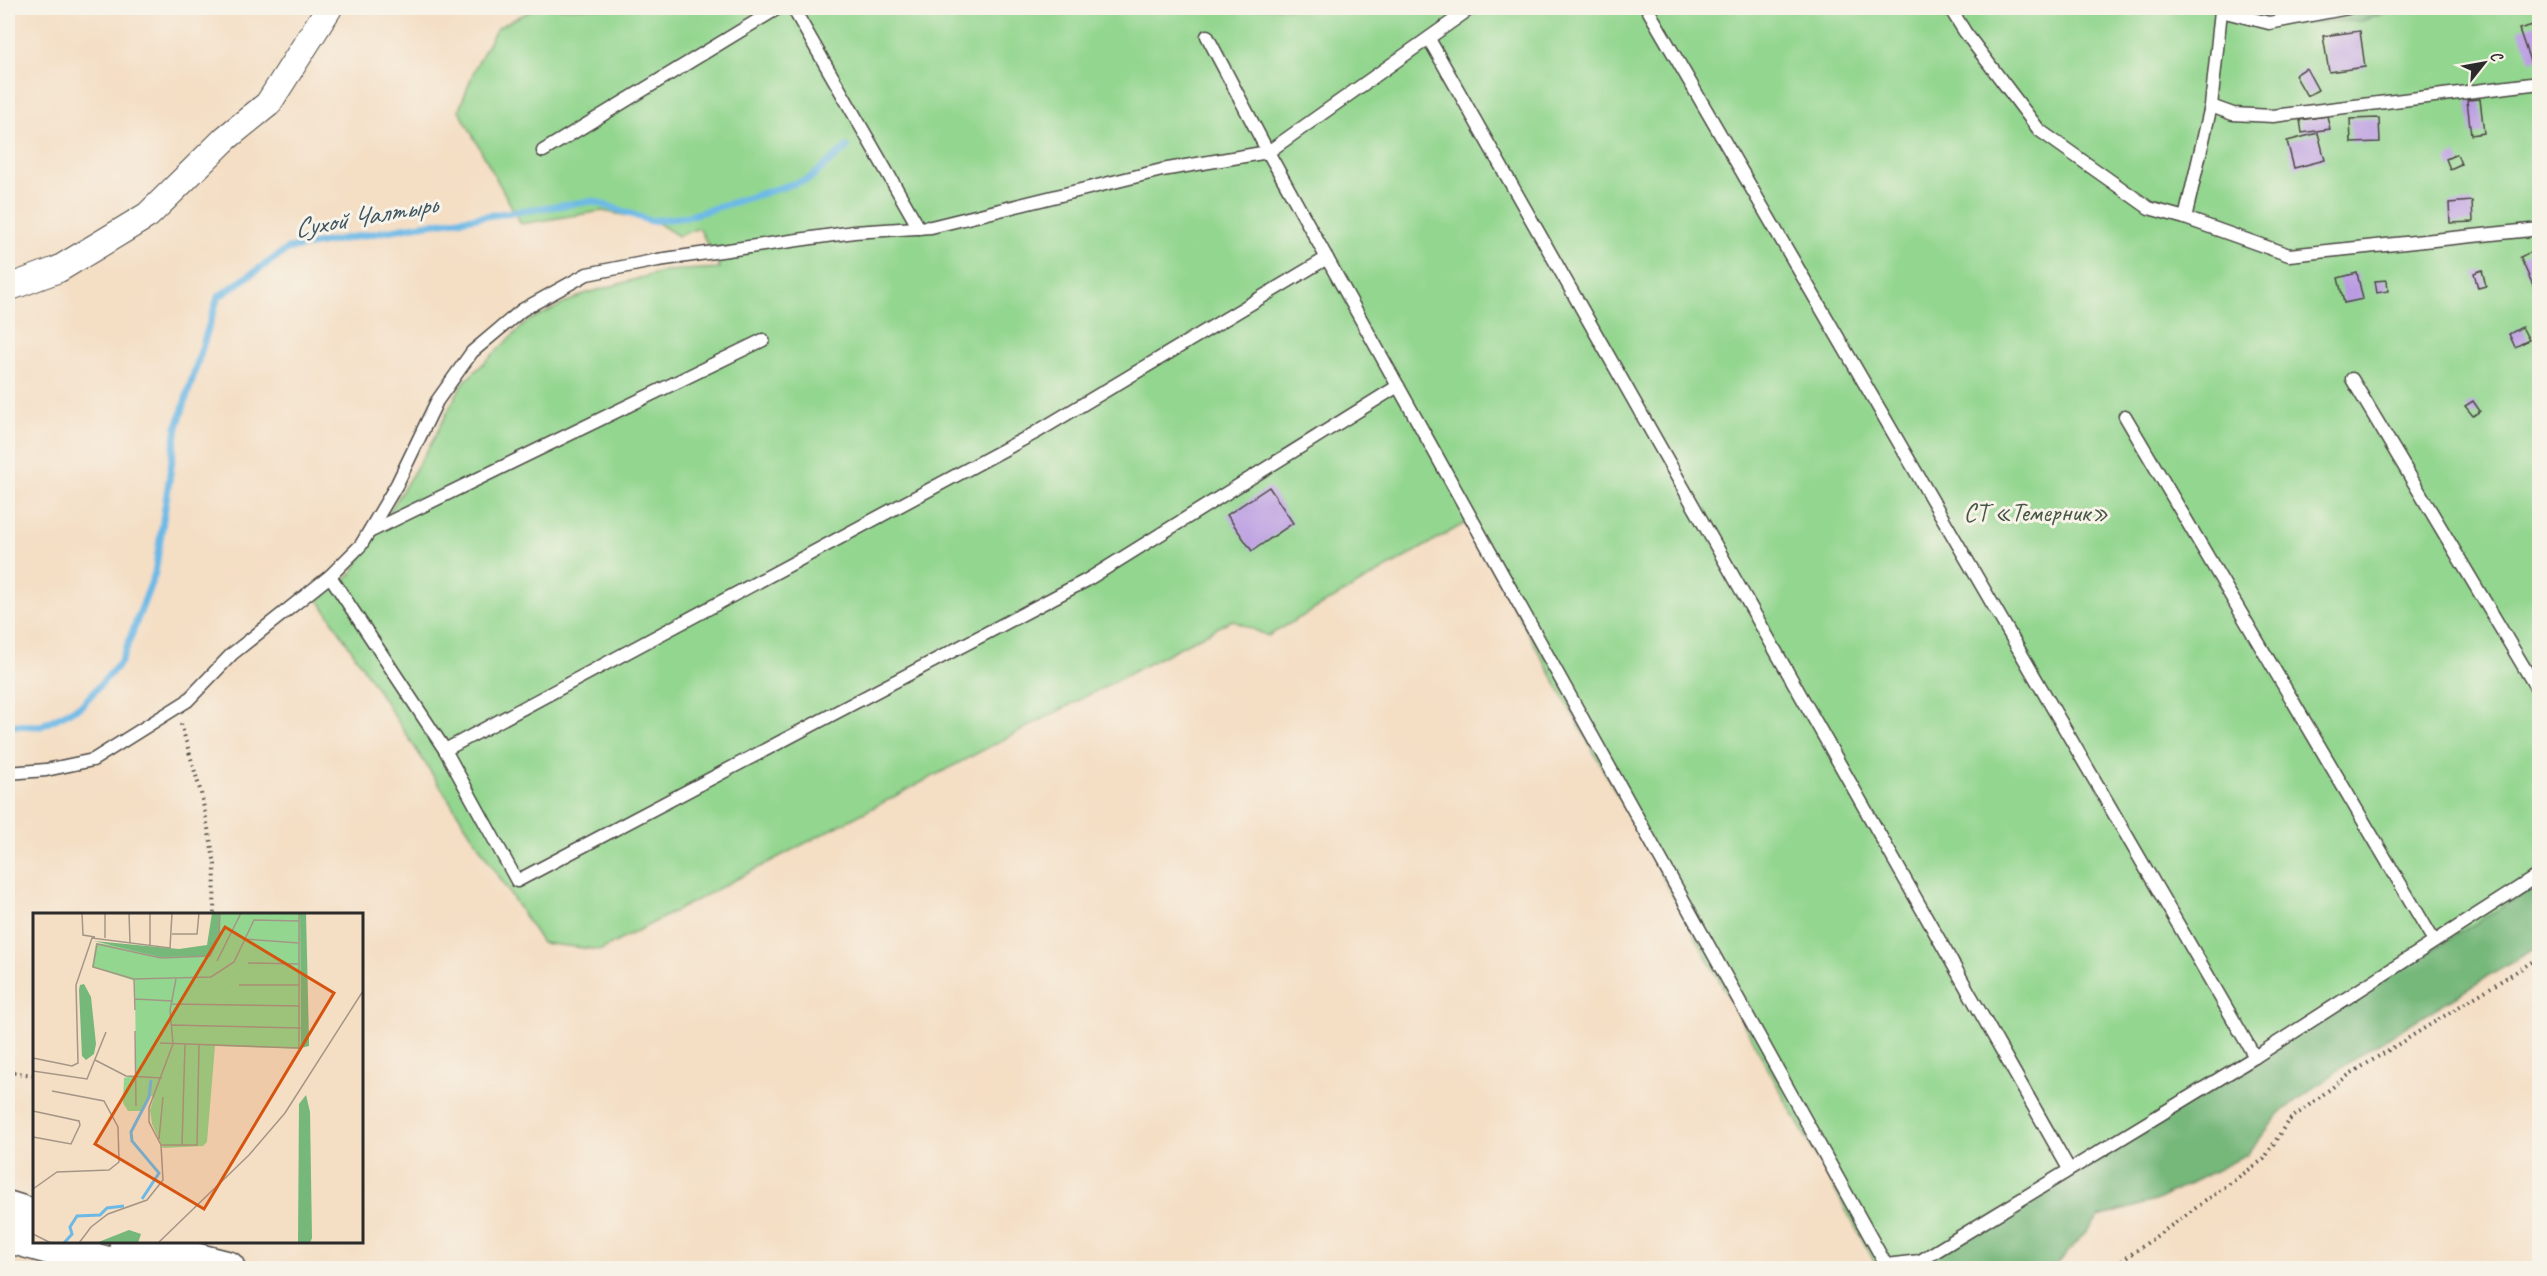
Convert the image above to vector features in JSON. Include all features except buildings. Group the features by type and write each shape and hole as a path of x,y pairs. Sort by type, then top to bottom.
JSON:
{"highway":[{"path":"8,1208 33,1216"},
{"path":"8,1236 124,1269"},
{"path":"130,1243 228,1269"}],"street":[{"path":"8,288 59,269 148,215 226,138 268,104 329,8"}],"lane":[{"path":"543,151 778,8"},
{"path":"793,8 919,228"},
{"path":"8,773 46,770 93,760 187,701 232,654 330,576 361,545 397,484 437,401 472,352 522,310 587,274 658,260 854,232 931,227 1162,170 1268,152 1471,8"},
{"path":"1647,8 2255,1057"},
{"path":"1950,8 1965,32 2038,130 2149,208 2185,218 2289,255 2540,229"},
{"path":"2185,218 2211,106 2220,9 2269,23 2348,8"},
{"path":"1207,36 1268,152 1886,1266 1920,1261 2255,1057 2540,874"},
{"path":"1429,39 2069,1169"},
{"path":"2211,106 2233,114 2273,116 2540,83"},
{"path":"445,750 1035,433 1327,258"},
{"path":"369,532 763,340"},
{"path":"2352,379 2540,694"},
{"path":"330,576 445,750 517,881 1087,580 1398,386"},
{"path":"2125,416 2434,941"}],"path":[{"path":"177,709 201,793 214,864 214,913"},
{"path":"2112,1269 2264,1159 2288,1121 2350,1074 2540,957"},
{"path":"8,1072 33,1075"}],"green space":[{"name":"СТ «Темерник»","path":"536,8 2231,8 2362,21 2398,8 2539,8 2539,890 1917,1268 1878,1268 1467,522 1268,636 1232,620 601,950 542,943 319,600 351,574 431,444 462,384 528,321 584,294 665,271 720,268 699,228 678,236 655,221 602,211 521,224 459,110 476,66 497,28"},
{"path":"2231,8 2398,8 2362,21 2269,23"},
{"path":"2539,885 2539,946 2365,1051 2280,1113 2247,1155 2155,1201 2099,1217 2054,1268 1909,1268 2069,1169"}],"waterway":[{"name":"Сухой Чалтырь","path":"8,725 41,726 81,706 121,662 155,573 177,427 218,297 288,249 415,226 593,201 651,221 686,217 809,179 847,147"}]}
